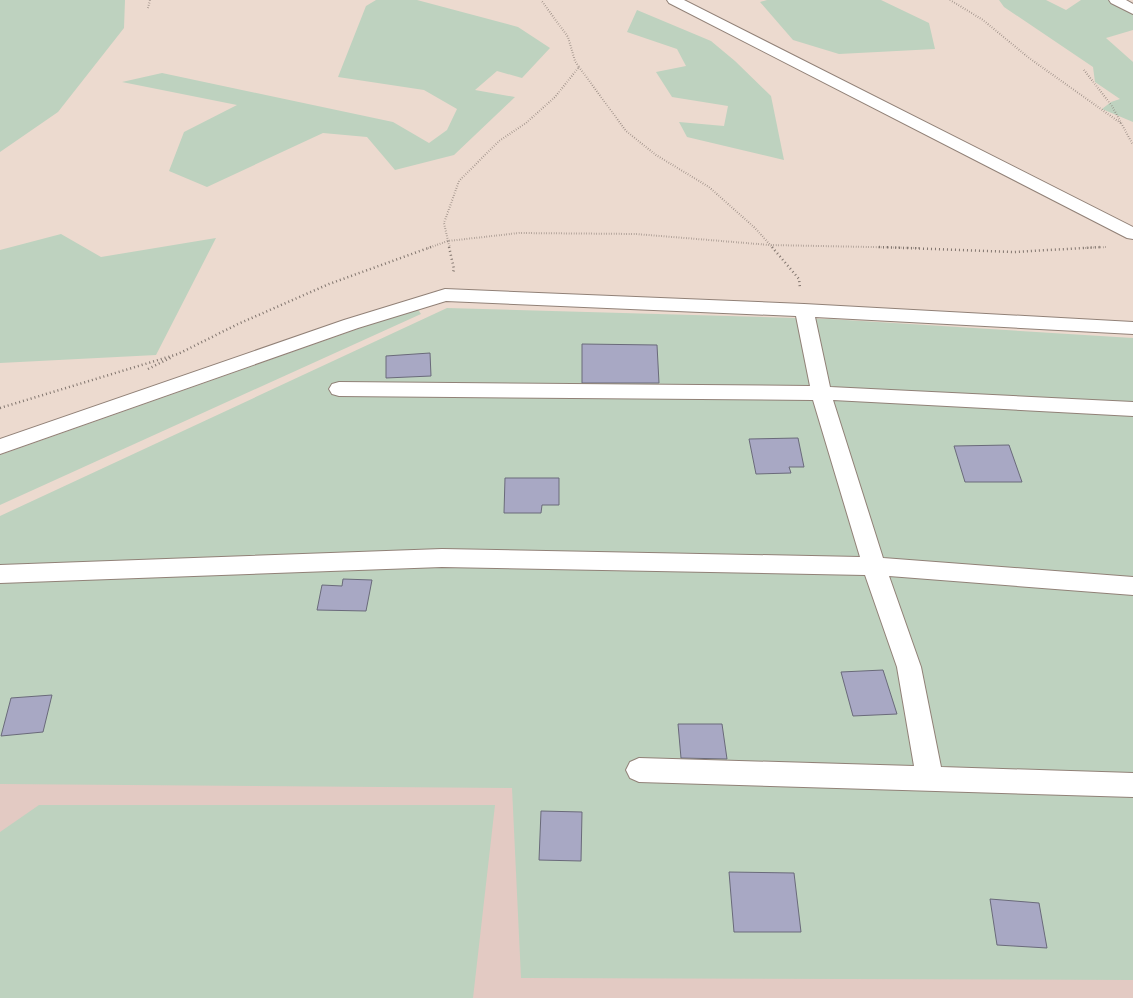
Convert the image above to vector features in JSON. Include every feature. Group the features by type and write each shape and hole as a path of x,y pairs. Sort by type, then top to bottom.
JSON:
{"street":[{"path":"674,0 1133,234"},
{"path":"1116,0 1133,10"},
{"path":"0,447 351,324 445,295 804,310 1133,328"},
{"path":"804,310 821,393 874,566 909,667 930,779"},
{"path":"339,389 821,393 1133,409"},
{"path":"0,574 442,558 874,566 1133,586"},
{"path":"639,770 1133,785"}],"path":[{"path":"148,8 150,0"},
{"path":"540,0 568,37 575,60 579,67 626,131 656,155 709,187 755,228 799,279 804,310"},
{"path":"950,0 983,20 1029,58 1122,124"},
{"path":"445,295 454,269 444,223 459,181 499,141 526,123 555,97 579,67"},
{"path":"1084,70 1112,106 1133,145"},
{"path":"398,259 448,241 519,232 636,234 770,245 1014,252 1112,247"},
{"path":"0,408 178,354 238,324 329,284 448,241"}],"shaded area":[{"path":"391,744 1133,958 1133,998 0,998 0,765"}],"green space":[{"path":"0,0 125,0 124,28 58,112 0,152"},
{"path":"376,0 417,0 518,27 550,48 522,78 497,71 475,90 515,97 454,155 395,170 367,137 323,133 207,187 169,171 184,132 237,105 122,82 162,73 393,122 429,143 447,130 457,109 424,90 338,77 366,6"},
{"path":"767,0 881,0 929,23 935,49 839,54 793,40 760,2"},
{"path":"999,0 1046,0 1066,10 1081,0 1111,0 1133,14 1133,30 1106,38 1133,62 1133,122 1102,109 1111,102 1120,99 1095,82 1093,67 1004,7"},
{"path":"637,10 711,41 735,61 771,96 784,160 687,137 679,122 724,126 728,106 672,97 656,72 686,66 677,49 627,32"},
{"path":"61,234 101,257 216,238 156,355 0,363 0,250"},
{"path":"417,308 421,314 0,505 0,455"},
{"path":"447,308 830,319 1133,338 1133,980 521,978 512,788 0,784 0,516"},
{"path":"39,805 495,805 473,998 0,998 0,832"}],"building":[{"path":"582,344 657,345 659,383 582,383"},
{"path":"430,353 431,376 386,378 386,356"},
{"path":"798,438 804,467 789,467 791,473 756,474 749,439"},
{"path":"1009,445 1022,482 965,482 954,446"},
{"path":"505,478 559,478 559,505 542,505 541,513 504,513"},
{"path":"343,579 372,580 366,611 317,610 322,585 342,586"},
{"path":"883,670 897,714 853,716 841,672"},
{"path":"52,695 43,732 1,736 11,698"},
{"path":"678,724 722,724 727,759 681,758"},
{"path":"541,811 582,812 581,861 539,860"},
{"path":"729,872 794,873 801,932 734,932"},
{"path":"990,899 1039,903 1047,948 997,945"}]}
